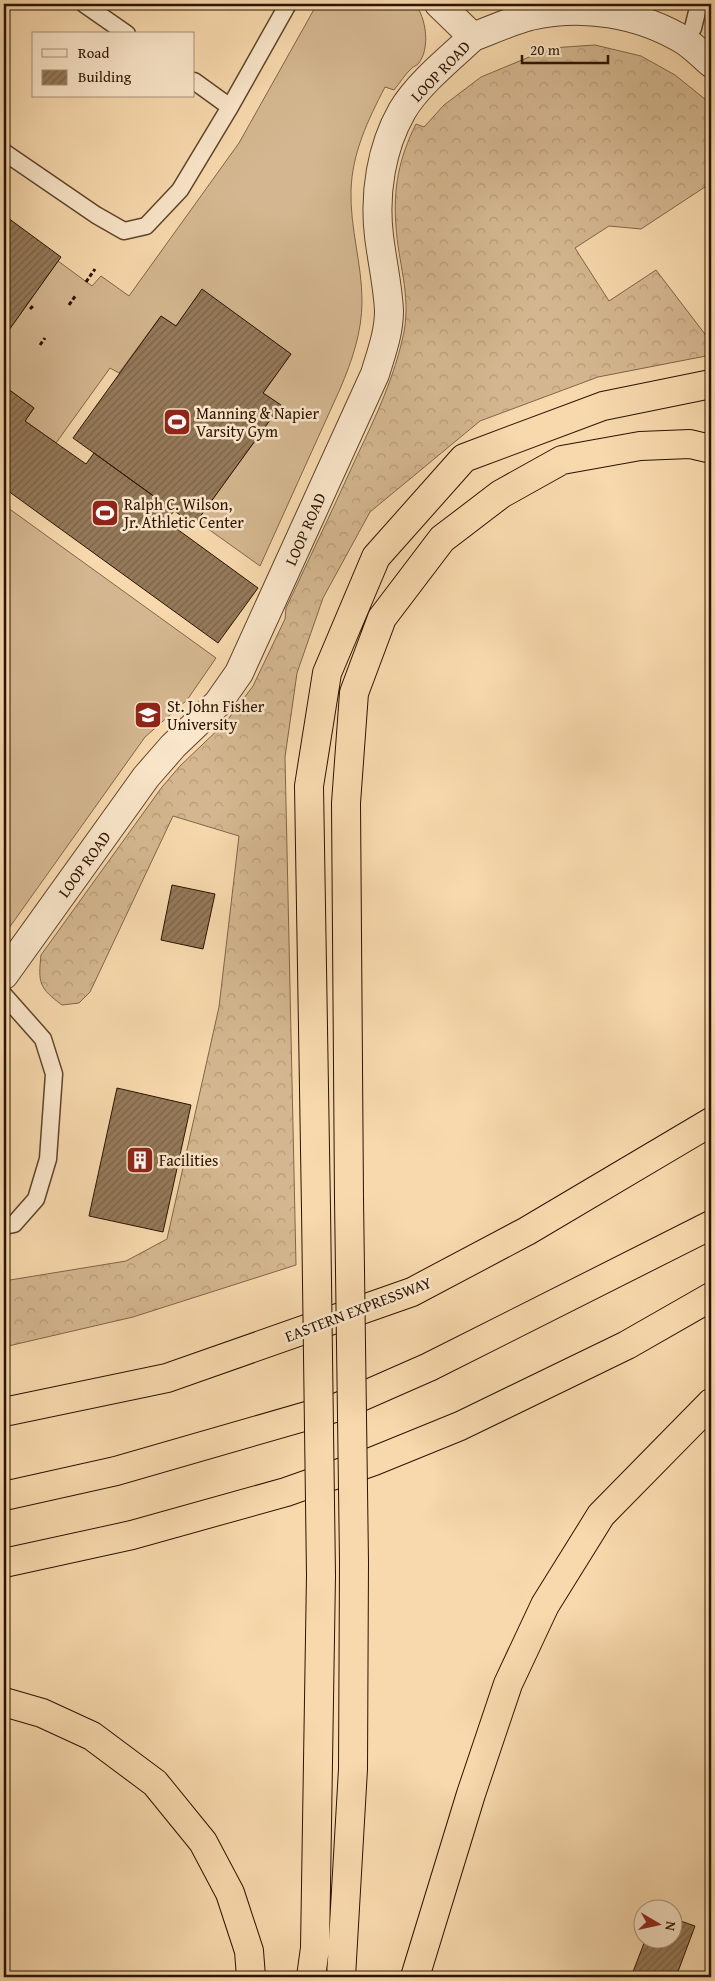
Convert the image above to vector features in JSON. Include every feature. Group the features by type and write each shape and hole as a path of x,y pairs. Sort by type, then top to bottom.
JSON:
{"highway":[{"path":"311,1977 315,1948 321,1575 309,786 327,673 376,557 464,458 603,406 711,384"},
{"path":"340,1977 353,1769 354,1562 348,1198 346,802 354,692 382,618 442,539 500,494 562,460 640,446 690,444 711,449"},
{"name":"EASTERN EXPRESSWAY","path":"4,1412 167,1378 412,1292 527,1231 711,1122"},
{"path":"4,1496 116,1471 338,1407 430,1368 711,1225"},
{"path":"4,1564 141,1533 286,1492 374,1461 460,1426 627,1345 711,1297"},
{"path":"415,1977 471,1794 508,1684 545,1605 601,1515 711,1403"},
{"path":"4,1702 42,1713 92,1736 155,1783 203,1842 230,1893 249,1951 251,1977"}],"street":[{"path":"439,4 473,37 530,16 577,11 614,14 645,22 686,41 711,63"},
{"name":"LOOP ROAD","path":"4,975 146,777 173,746 218,703 239,673 371,383 386,340 389,312 376,204 391,134 403,110 433,74 473,37"}],"lane":[{"path":"84,4 124,32"},
{"path":"4,152 96,215 124,231 146,226 180,190 230,107 288,4"},
{"path":"686,41 693,28 699,4"},
{"path":"195,82 230,107"},
{"path":"4,995 42,1039 54,1074 48,1159 36,1199 14,1224 4,1226"}],"path":[{"path":"86,282 95,269"},
{"path":"69,305 76,295"},
{"path":"30,309 34,305"},
{"path":"40,345 45,338"}],"green space":[{"path":"317,4 415,4 422,17 426,42 425,50 418,64 409,70 394,90 385,87 362,137 354,163 351,191 352,219 362,301 358,335 340,389 260,566 197,521 281,405 263,393 291,354 202,290 176,326 161,316 119,373 110,368 56,443 25,421 34,408 4,386 4,337 58,261 92,286 101,276 129,296 239,143"},
{"path":"595,45 641,56 675,75 711,104 711,183 641,229 609,226 575,248 609,301 656,270 711,342 711,355 598,377 480,421 370,512 323,598 297,673 285,757 296,1265 133,1317 4,1347 4,1281 126,1261 167,1239 219,1007 239,836 173,816 90,992 79,1003 62,1005 44,989 40,979 41,955 162,787 180,766 226,722 253,686 285,619 286,608 378,411 396,364 404,332 406,304 397,239 395,199 401,161 410,137 416,124 424,127 444,105 481,77 551,48"},
{"path":"4,505 216,658 187,700 145,737 4,935"}],"building":[{"path":"4,215 61,257 4,337"},
{"name":"Manning & Napier Varsity Gym","path":"202,289 291,354 263,393 281,405 194,525 73,438 161,316 176,326"},
{"name":"Ralph C. Wilson, Jr. Athletic Center","path":"4,386 34,408 25,421 86,464 94,453 174,511 166,521 258,588 218,643 4,488"},
{"path":"172,885 215,894 203,949 161,940"},
{"name":"Facilities","path":"117,1088 191,1105 163,1232 89,1216"},
{"path":"682,1921 695,1926 676,1977 631,1977 642,1948 682,1948"}],"place":[{"name":"Manning & Napier Varsity Gym","path":"177,422"},
{"name":"Ralph C. Wilson, Jr. Athletic Center","path":"105,513"},
{"name":"St. John Fisher University","path":"148,715"},
{"name":"Facilities","path":"140,1160"}]}
